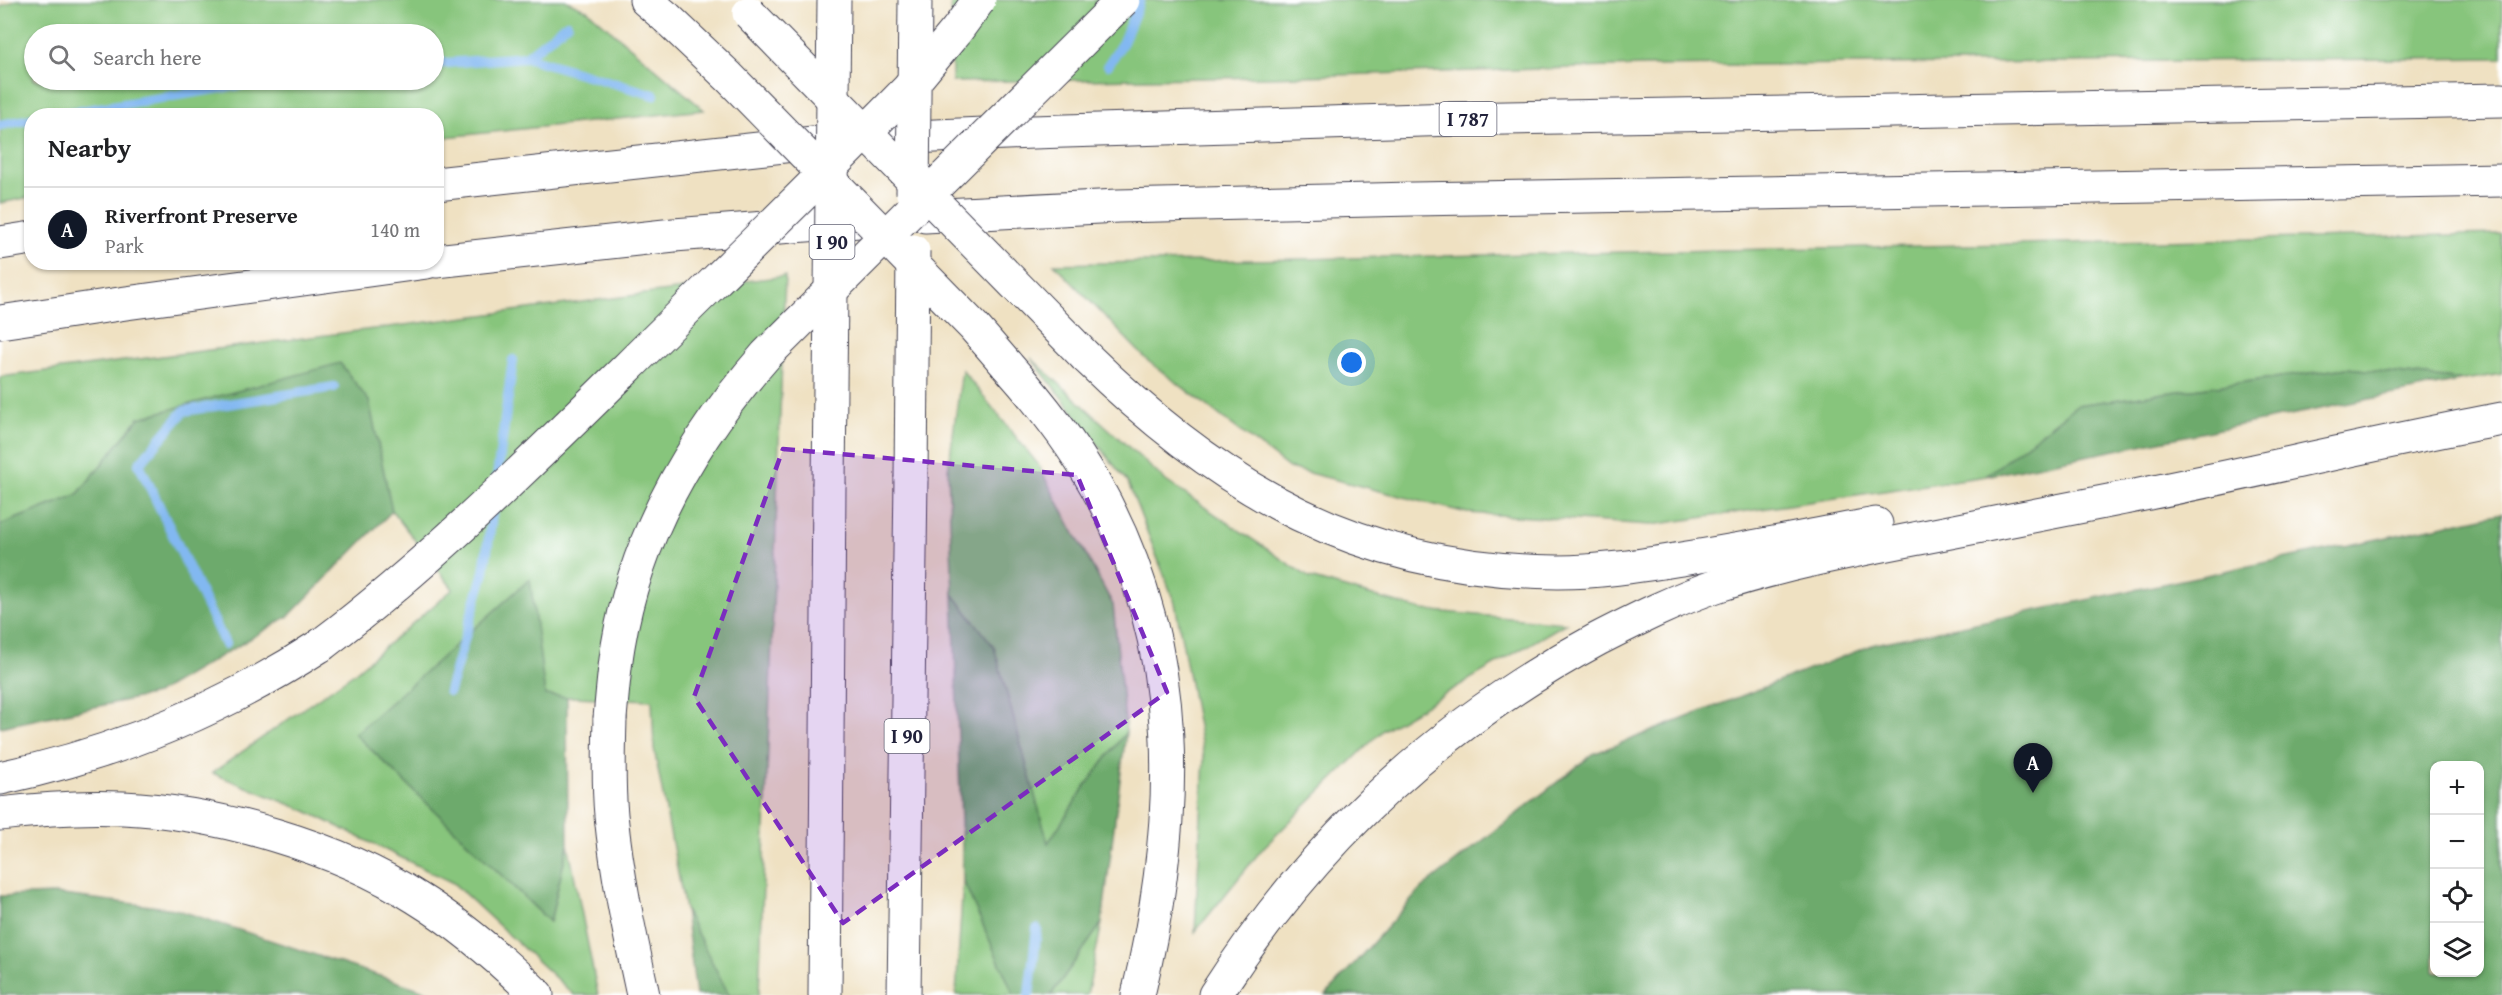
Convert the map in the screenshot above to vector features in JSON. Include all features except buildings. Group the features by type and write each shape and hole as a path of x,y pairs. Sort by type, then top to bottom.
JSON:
{"highway":[{"name":"I 90","path":"825,995 834,0"},
{"name":"I 90","path":"904,995 915,0"},
{"path":"0,778 72,760 137,740 197,715 289,666 321,645 373,605 423,562 572,423 900,97 980,0"},
{"path":"643,995 626,914 611,814 608,765 610,719 618,645 638,567 654,524 672,488 716,417 766,355 1123,0"},
{"path":"743,7 1086,357 1136,404 1212,465 1255,492 1300,516 1348,536 1400,551 1456,564 1558,572 1649,564 2214,461 2398,438"},
{"path":"657,9 777,126 1006,363 1055,423 1096,486 1131,563 1146,607 1156,648 1168,729 1167,813 1158,891 1138,995"},
{"name":"I 787","path":"444,183 840,140 1022,132 1466,119 2502,100"},
{"path":"444,260 674,235 1118,206 2502,180"},
{"path":"0,243 24,239"},
{"path":"0,322 369,270"},
{"path":"1215,995 1270,914 1302,874 1366,806 1402,774 1478,714 1528,680 1569,655 1665,607 1716,586 1816,559 2226,479 2398,438 2502,419"},
{"path":"0,814 68,808 124,808 174,813 261,832 322,851 366,870 416,896 502,961 537,995"}],"highlighted area":[{"path":"783,449 1077,475 1167,692 843,923 694,697"}],"green space":[{"path":"16,0 565,0 587,10 704,110 444,137 444,108 24,108 24,198 0,203 0,7"},
{"path":"951,0 2502,0 2502,58 1645,66 1269,77 952,82"},
{"path":"2502,234 2502,374 2464,380 2347,368 2077,405 1986,476 1651,525 1467,513 1289,468 1148,361 1054,264"},
{"path":"785,276 759,995 729,995 685,910 654,749 652,700 545,696 355,734 550,922 568,844 598,995 574,995 453,883 306,811 212,773 354,673 453,589 392,511 369,401 139,418 77,495 0,525 0,377"},
{"path":"1031,358 1166,481 1310,578 1422,610 1566,623 1383,730 1263,848 1195,932 1204,758 1175,603 1128,483"},
{"path":"340,363 369,401 392,511 289,616 156,694 0,727 0,525 77,495 139,418"},
{"path":"2347,368 2464,380 1986,476 2077,405"},
{"path":"962,370 1037,463 1113,605 1126,732 1084,788 1048,844 994,647 953,594 948,470"},
{"path":"2502,513 2502,995 1326,995 1421,889 1593,754 1875,644"},
{"path":"530,579 545,695 567,697 568,844 550,922 355,734"},
{"path":"953,594 994,647 1048,843 1084,788 1126,732 1102,923 1051,995 1014,995 963,880"},
{"path":"963,880 1014,995 956,995"},
{"path":"55,894 175,909 438,995 0,995 0,896"},
{"path":"685,910 729,995 696,995"},
{"path":"1102,923 1087,995 1051,995"}],"waterway":[{"path":"1108,65 1123,42 1140,0"},
{"path":"444,63 526,57 567,24"},
{"path":"526,57 654,95"},
{"path":"99,108 209,90"},
{"path":"0,125 24,120"},
{"path":"496,484 513,360"},
{"path":"225,644 139,464 184,411 334,387"},
{"path":"449,691 484,572 493,508"},
{"path":"1029,995 1037,929"}],"place":[{"name":"Riverfront Preserve","path":"2033,793"}]}
